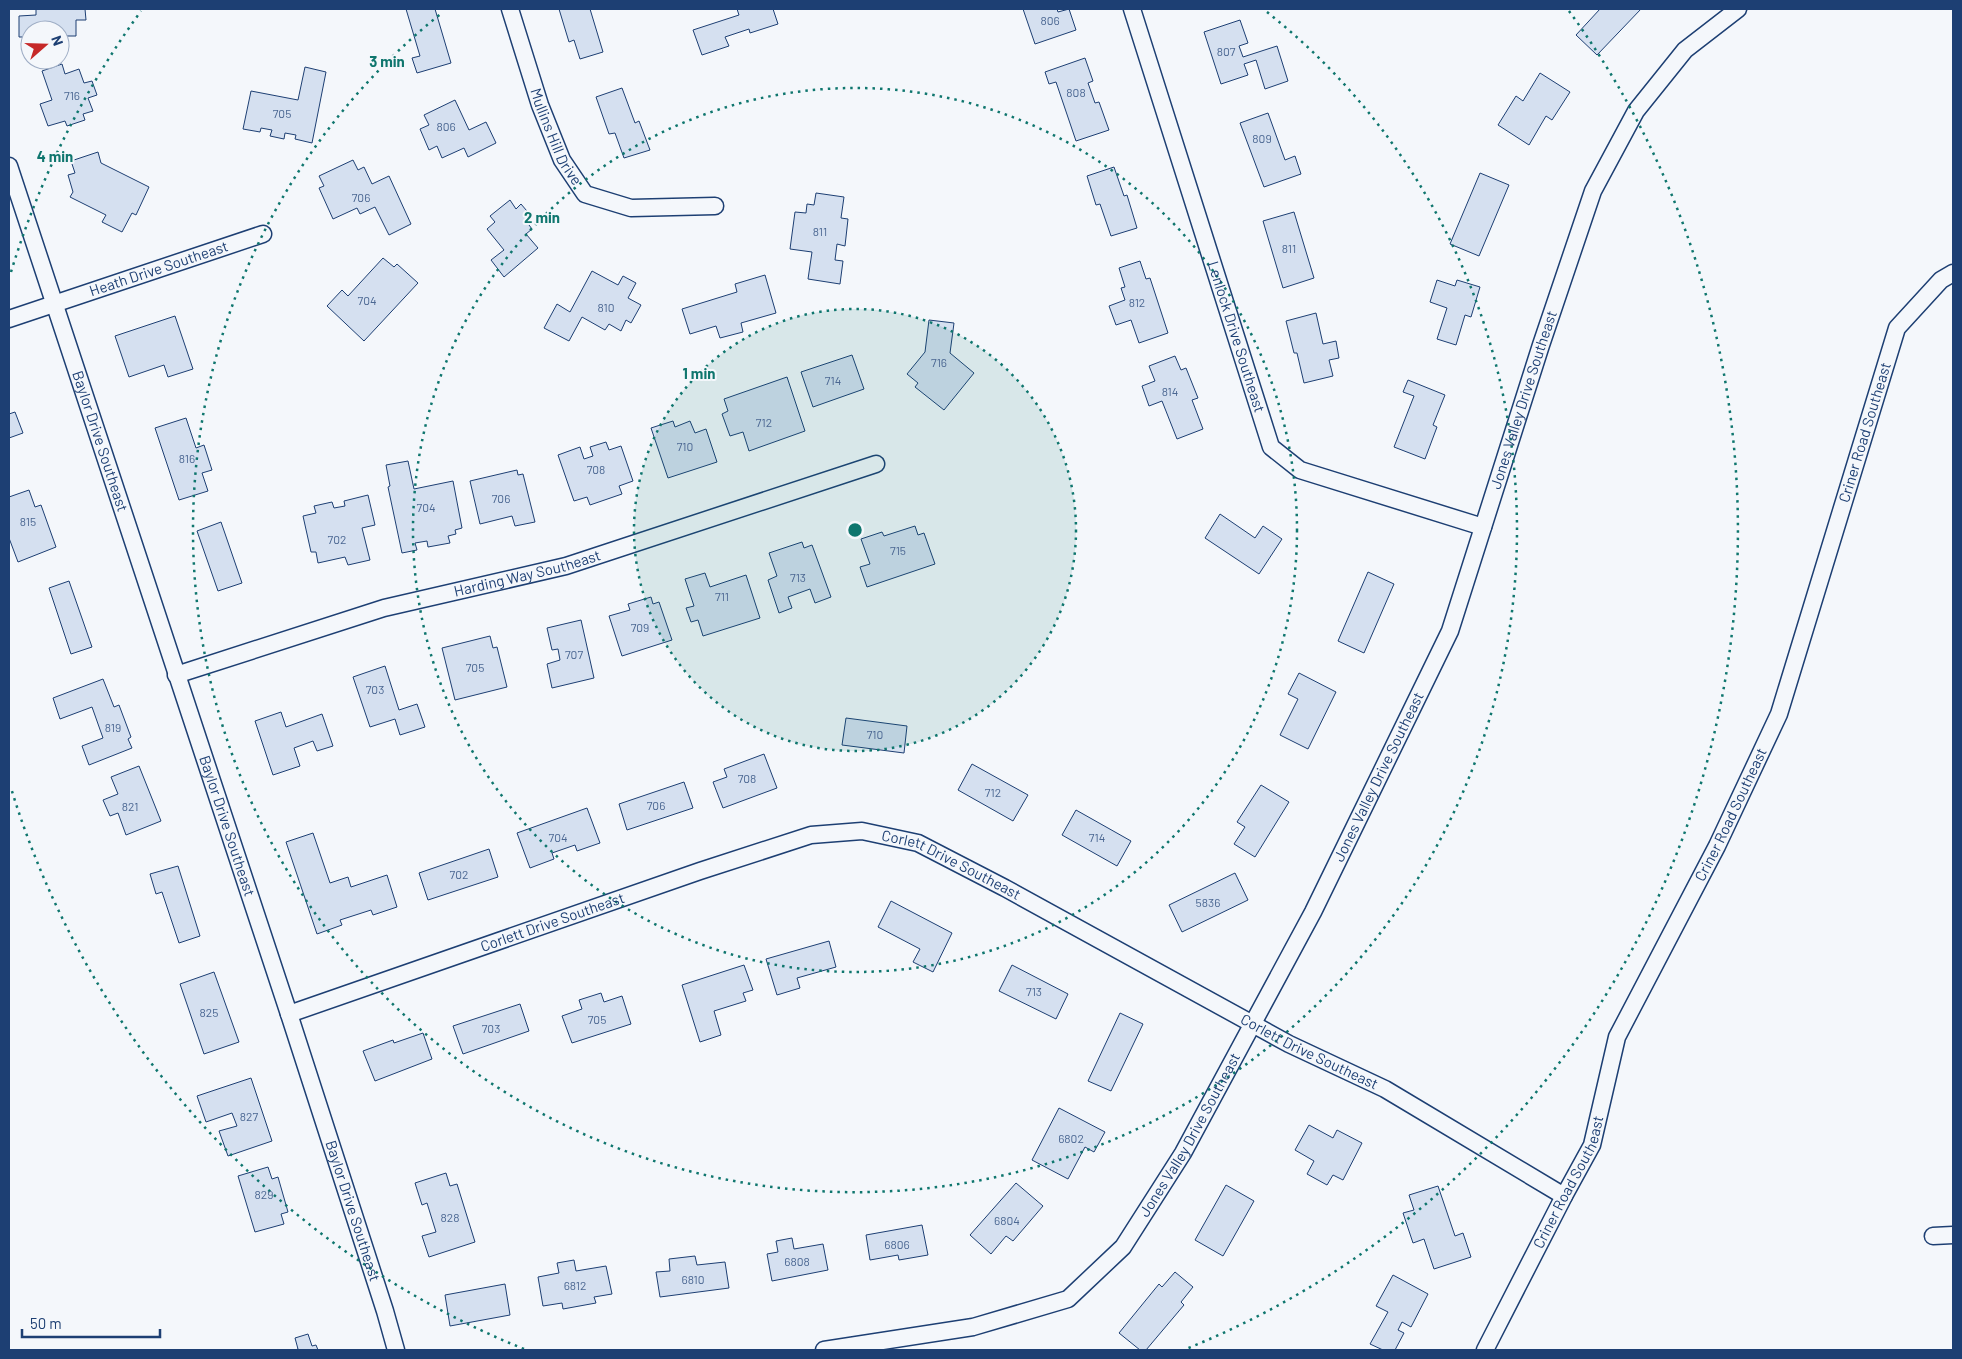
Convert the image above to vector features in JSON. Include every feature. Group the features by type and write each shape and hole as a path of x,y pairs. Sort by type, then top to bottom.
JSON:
{"street":[{"name":"Mullins Hill Drive","path":"510,9 540,105 562,160 585,194 631,208 715,206"},
{"name":"Lenlock Drive Southeast","path":"1132,9 1272,447 1300,470 1483,528"},
{"name":"Jones Valley Drive Southeast","path":"824,1350 973,1327 1068,1299 1123,1247 1183,1153 1313,912 1450,631 1593,192 1636,111 1684,50 1738,9"},
{"name":"Baylor Drive Southeast","path":"9,166 289,1014 396,1350"},
{"name":"Heath Drive Southeast","path":"9,319 263,234"},
{"name":"Criner Road Southeast","path":"1485,1350 1592,1145 1617,1037 1717,846 1779,714 1897,328 1941,280 1953,273"},
{"name":"Harding Way Southeast","path":"176,676 384,608 566,566 876,464"},
{"name":"Corlett Drive Southeast","path":"289,1014 700,871 811,835 862,831 918,843 1005,888 1290,1044 1385,1089 1564,1196"},
{"path":"1933,1236 1953,1236"}],"building":[{"path":"36,9 85,9 86,20 76,20 76,36 70,36 70,20 20,20 19,37 19,16 36,15"},
{"path":"406,9 435,9 451,63 417,73 412,58 420,56"},
{"path":"559,9 590,9 603,52 580,59 574,40 569,42"},
{"path":"737,9 773,9 778,24 750,33 749,29 725,37 729,46 702,55 693,30 739,15"},
{"path":"1023,9 1057,9 1058,12 1069,9 1076,30 1035,44"},
{"path":"1600,9 1641,9 1597,55 1576,35"},
{"path":"1240,20 1248,43 1239,46 1243,57 1277,46 1288,81 1265,89 1256,60 1244,64 1248,75 1221,84 1204,32"},
{"path":"1085,58 1093,81 1088,83 1095,103 1099,102 1109,130 1076,141 1056,82 1049,84 1045,72"},
{"path":"305,67 326,72 312,143 295,139 296,135 285,133 284,139 270,136 272,130 261,128 260,132 243,129 251,91 298,100"},
{"path":"79,69 84,83 92,81 97,95 88,98 93,111 83,114 85,120 67,126 65,121 48,126 40,104 52,100 42,71 64,70 65,74"},
{"path":"1540,73 1570,92 1552,120 1546,116 1529,145 1498,125 1516,96 1523,101"},
{"path":"622,88 635,123 639,121 650,150 624,158 615,133 609,134 596,97"},
{"path":"455,100 469,130 486,122 496,143 468,157 464,148 442,158 437,146 429,150 420,129 429,125 424,115"},
{"path":"1268,113 1285,160 1295,156 1301,174 1264,187 1240,123"},
{"path":"98,152 101,163 149,187 136,215 132,213 122,232 102,222 106,215 70,197 73,192 68,175 75,173 71,161"},
{"path":"353,160 358,170 364,167 372,184 389,176 411,224 389,235 375,207 360,214 357,208 333,219 319,188 324,186 319,176"},
{"path":"1114,167 1124,196 1127,195 1137,228 1111,236 1100,204 1096,205 1087,176"},
{"path":"1480,173 1509,185 1479,256 1450,244"},
{"path":"816,193 844,197 841,218 848,219 845,246 837,244 835,260 843,261 840,284 808,279 812,252 790,249 795,212 806,213 807,204 814,205"},
{"path":"510,200 516,209 521,204 532,217 526,221 532,229 526,234 538,248 504,277 491,260 504,250 487,229 495,222 490,216"},
{"path":"1294,212 1314,278 1283,288 1263,221"},
{"path":"383,258 394,267 397,264 418,283 364,341 327,306 342,290 348,296"},
{"path":"1140,261 1146,279 1150,278 1168,333 1139,343 1131,320 1116,325 1109,306 1125,300 1121,288 1125,287 1119,268"},
{"path":"592,271 618,285 623,276 636,283 628,298 641,305 631,323 626,320 621,331 609,324 605,330 582,317 569,341 544,328 557,304 570,312"},
{"path":"765,275 776,313 741,323 743,332 720,338 716,326 690,334 682,309 737,292 735,284"},
{"path":"1437,280 1455,286 1457,280 1480,287 1471,317 1465,315 1456,345 1437,339 1447,308 1430,302"},
{"path":"1316,313 1323,344 1336,341 1339,358 1329,360 1333,376 1304,383 1297,353 1294,353 1286,321"},
{"path":"175,316 193,369 168,377 164,365 129,377 115,336"},
{"path":"929,320 954,323 950,353 974,373 944,410 915,387 918,383 907,374 925,352"},
{"path":"852,355 864,389 813,407 801,372"},
{"path":"1175,356 1181,370 1186,368 1198,398 1192,400 1203,429 1177,439 1162,401 1149,406 1142,386 1155,381 1149,366"},
{"path":"787,377 805,431 749,451 743,432 730,436 722,414 728,411 724,399"},
{"path":"1408,380 1445,395 1433,425 1437,427 1425,459 1394,447 1414,396 1403,392"},
{"path":"15,412 23,433 9,438 9,414"},
{"path":"186,418 196,448 204,445 212,470 202,473 208,491 179,500 155,428"},
{"path":"673,421 675,427 690,421 695,433 706,429 717,462 668,478 651,428"},
{"path":"606,442 609,450 621,446 633,481 619,486 622,494 590,505 587,497 574,501 558,455 580,447 584,459 593,456 590,447"},
{"path":"408,461 414,489 453,481 462,528 455,530 456,534 448,536 450,543 428,547 427,541 415,543 417,550 402,553 388,487 390,486 386,465"},
{"path":"517,470 518,475 523,474 535,522 515,526 512,516 480,524 470,481"},
{"path":"29,490 35,507 41,505 56,547 18,562 9,538 9,497"},
{"path":"368,495 375,525 362,528 370,560 348,565 345,557 318,563 316,552 311,552 303,516 316,513 314,506 332,502 334,508 345,506 344,501"},
{"path":"1220,514 1255,538 1263,526 1282,539 1259,574 1205,538"},
{"path":"221,522 242,583 218,591 197,531"},
{"path":"915,526 918,535 924,533 935,564 867,587 860,567 870,564 861,539 882,532 884,536"},
{"path":"802,542 804,548 812,545 831,597 815,603 810,589 788,597 792,608 779,613 768,580 777,576 769,553"},
{"path":"1368,572 1394,584 1364,653 1338,641"},
{"path":"705,573 710,587 746,575 760,618 703,636 698,620 691,622 686,608 694,606 685,579"},
{"path":"69,581 92,647 71,654 49,588"},
{"path":"651,597 653,604 659,602 672,640 622,656 609,616 630,610 628,604"},
{"path":"581,620 594,678 552,688 547,664 560,660 558,649 552,650 547,628"},
{"path":"490,636 493,648 497,647 507,687 455,700 442,648"},
{"path":"385,666 399,710 417,704 425,727 400,735 395,719 370,727 353,677"},
{"path":"1299,673 1336,692 1308,749 1280,735 1298,699 1288,694"},
{"path":"103,679 114,707 119,705 131,737 128,739 132,748 89,765 82,746 103,738 92,707 60,719 53,698"},
{"path":"281,712 286,727 322,714 333,746 317,751 313,741 294,748 300,766 273,775 255,721"},
{"path":"846,718 907,726 904,753 842,745"},
{"path":"764,754 777,788 723,808 713,782 727,777 724,769"},
{"path":"972,764 1028,795 1013,821 958,790"},
{"path":"139,766 161,821 126,835 118,813 110,816 103,800 118,794 111,777"},
{"path":"684,782 693,808 627,830 619,804"},
{"path":"1261,785 1289,802 1255,857 1234,844 1245,827 1237,822"},
{"path":"587,808 600,843 577,851 575,845 552,853 554,859 530,868 517,833"},
{"path":"1076,810 1131,841 1117,866 1062,835"},
{"path":"313,833 330,883 348,877 351,887 387,875 397,907 373,915 371,910 340,920 342,925 317,934 286,842"},
{"path":"489,849 498,877 428,900 419,873"},
{"path":"178,866 200,936 179,943 162,892 156,894 150,874"},
{"path":"1235,873 1248,900 1182,932 1169,905"},
{"path":"891,901 952,933 933,972 913,962 920,949 878,927"},
{"path":"829,941 836,967 797,978 800,988 777,995 766,959"},
{"path":"744,965 753,990 743,993 746,1001 714,1011 721,1035 700,1042 682,985"},
{"path":"1012,965 1068,994 1056,1019 999,991"},
{"path":"214,972 239,1042 204,1054 180,984"},
{"path":"601,993 604,1002 622,996 631,1024 572,1043 562,1016 582,1009 579,1000"},
{"path":"520,1004 529,1031 463,1054 453,1026"},
{"path":"1120,1013 1143,1024 1111,1091 1088,1081"},
{"path":"423,1033 432,1059 375,1081 363,1051 393,1040 394,1043"},
{"path":"251,1078 272,1141 228,1156 219,1131 237,1126 232,1113 206,1122 197,1096"},
{"path":"1059,1108 1105,1132 1094,1152 1085,1147 1068,1179 1032,1160"},
{"path":"1309,1125 1333,1138 1337,1130 1362,1143 1343,1180 1333,1175 1327,1185 1307,1174 1314,1161 1295,1150"},
{"path":"268,1167 272,1179 278,1177 288,1212 281,1214 284,1224 255,1232 238,1176"},
{"path":"446,1173 450,1186 457,1184 475,1242 429,1257 422,1236 436,1232 427,1203 422,1205 415,1183"},
{"path":"1016,1183 1043,1206 1013,1241 1006,1236 991,1254 970,1235"},
{"path":"1226,1185 1254,1201 1223,1256 1195,1240"},
{"path":"1438,1186 1455,1236 1463,1233 1471,1257 1434,1269 1424,1239 1413,1243 1403,1213 1414,1210 1409,1195"},
{"path":"922,1225 928,1255 899,1260 898,1255 870,1260 866,1235"},
{"path":"792,1238 794,1249 823,1244 828,1270 772,1281 767,1254 778,1252 776,1241"},
{"path":"695,1256 697,1265 725,1262 729,1288 660,1297 656,1272 670,1271 669,1259"},
{"path":"574,1260 576,1271 606,1266 612,1294 594,1297 596,1303 563,1309 562,1303 543,1306 538,1277 559,1273 557,1263"},
{"path":"1175,1272 1193,1287 1181,1302 1184,1305 1146,1350 1140,1350 1119,1333 1159,1284 1162,1287"},
{"path":"1393,1275 1428,1294 1411,1327 1402,1322 1398,1330 1404,1333 1395,1350 1383,1350 1370,1344 1388,1312 1376,1306"},
{"path":"505,1284 510,1315 450,1326 445,1295"},
{"path":"308,1334 312,1346 316,1345 318,1350 295,1350 298,1349 295,1338"}]}
